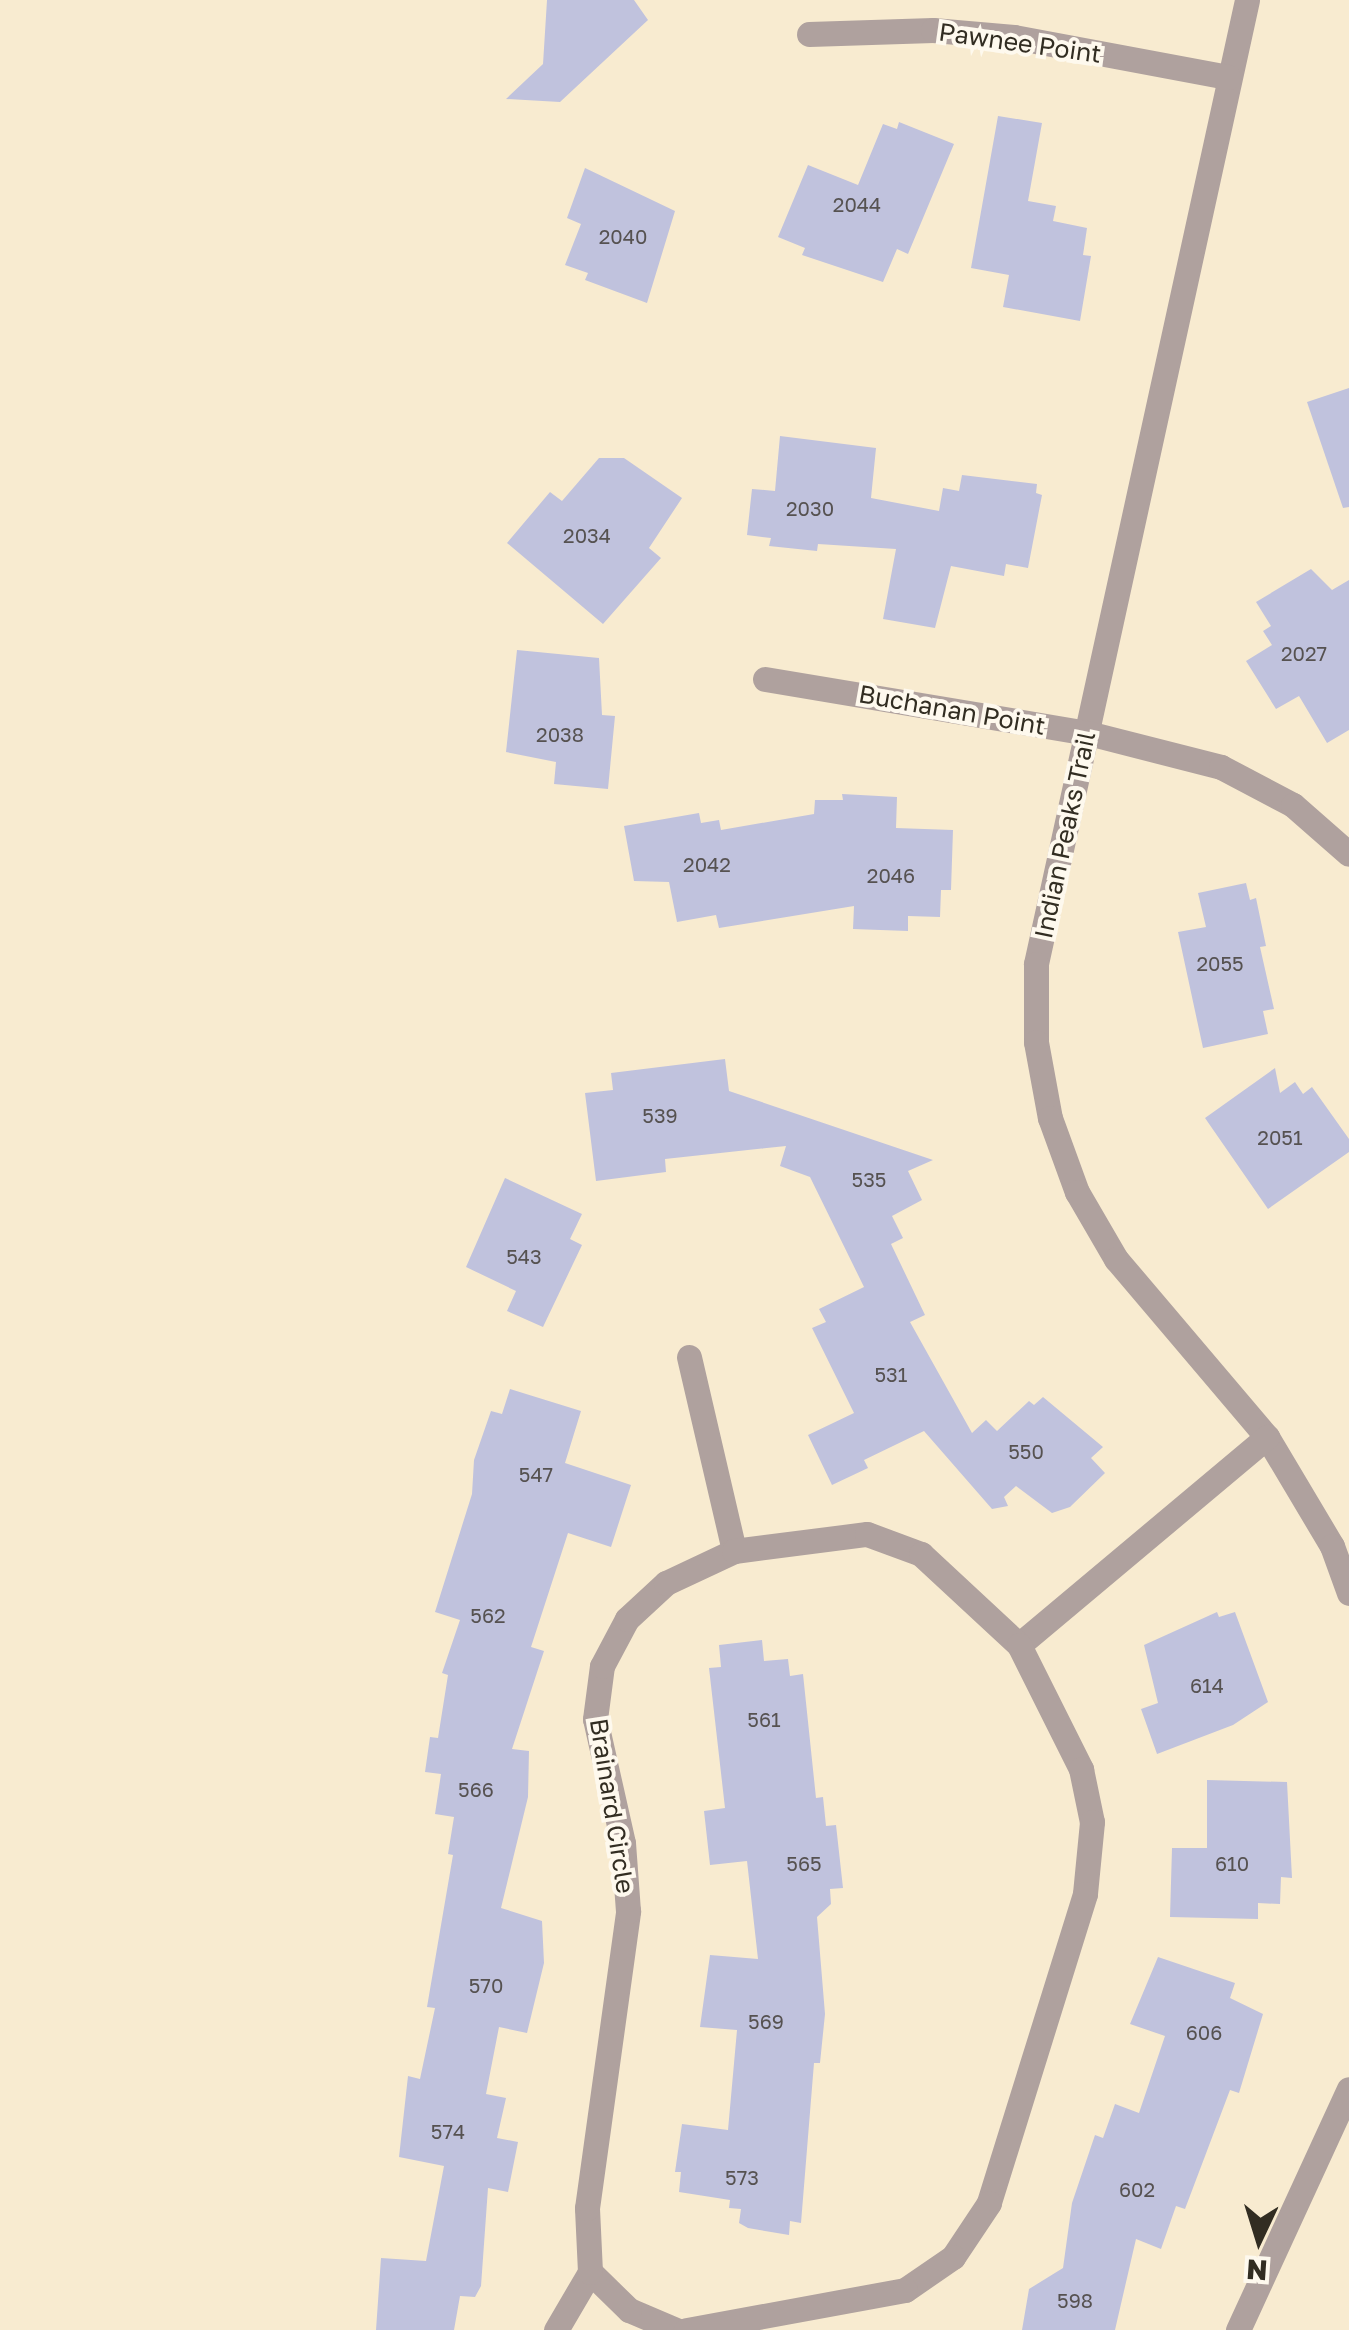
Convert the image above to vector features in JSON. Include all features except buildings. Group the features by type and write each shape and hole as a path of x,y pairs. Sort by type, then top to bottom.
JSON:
{"street":[{"name":"Indian Peaks Trail","path":"1248,0 1036,964 1036,1042 1050,1118 1076,1192 1116,1259 1268,1437 1332,1546 1349,1593"},
{"name":"Pawnee Point","path":"809,34 932,30 1014,37 1228,77"},
{"name":"Buchanan Point","path":"764,679 1088,733 1221,767 1293,805 1349,854"},
{"path":"689,1356 734,1551"},
{"path":"1019,1645 1268,1437"},
{"name":"Brainard Circle","path":"590,2272 586,2208 628,1911 623,1842 595,1719 602,1666 627,1619 666,1583 734,1551 867,1534 922,1554 1019,1645 1081,1769 1092,1822 1085,1894 989,2203 953,2257 905,2290 686,2330"},
{"path":"1238,2330 1349,2089"},
{"path":"556,2330 590,2272 629,2310 676,2330"}]}
